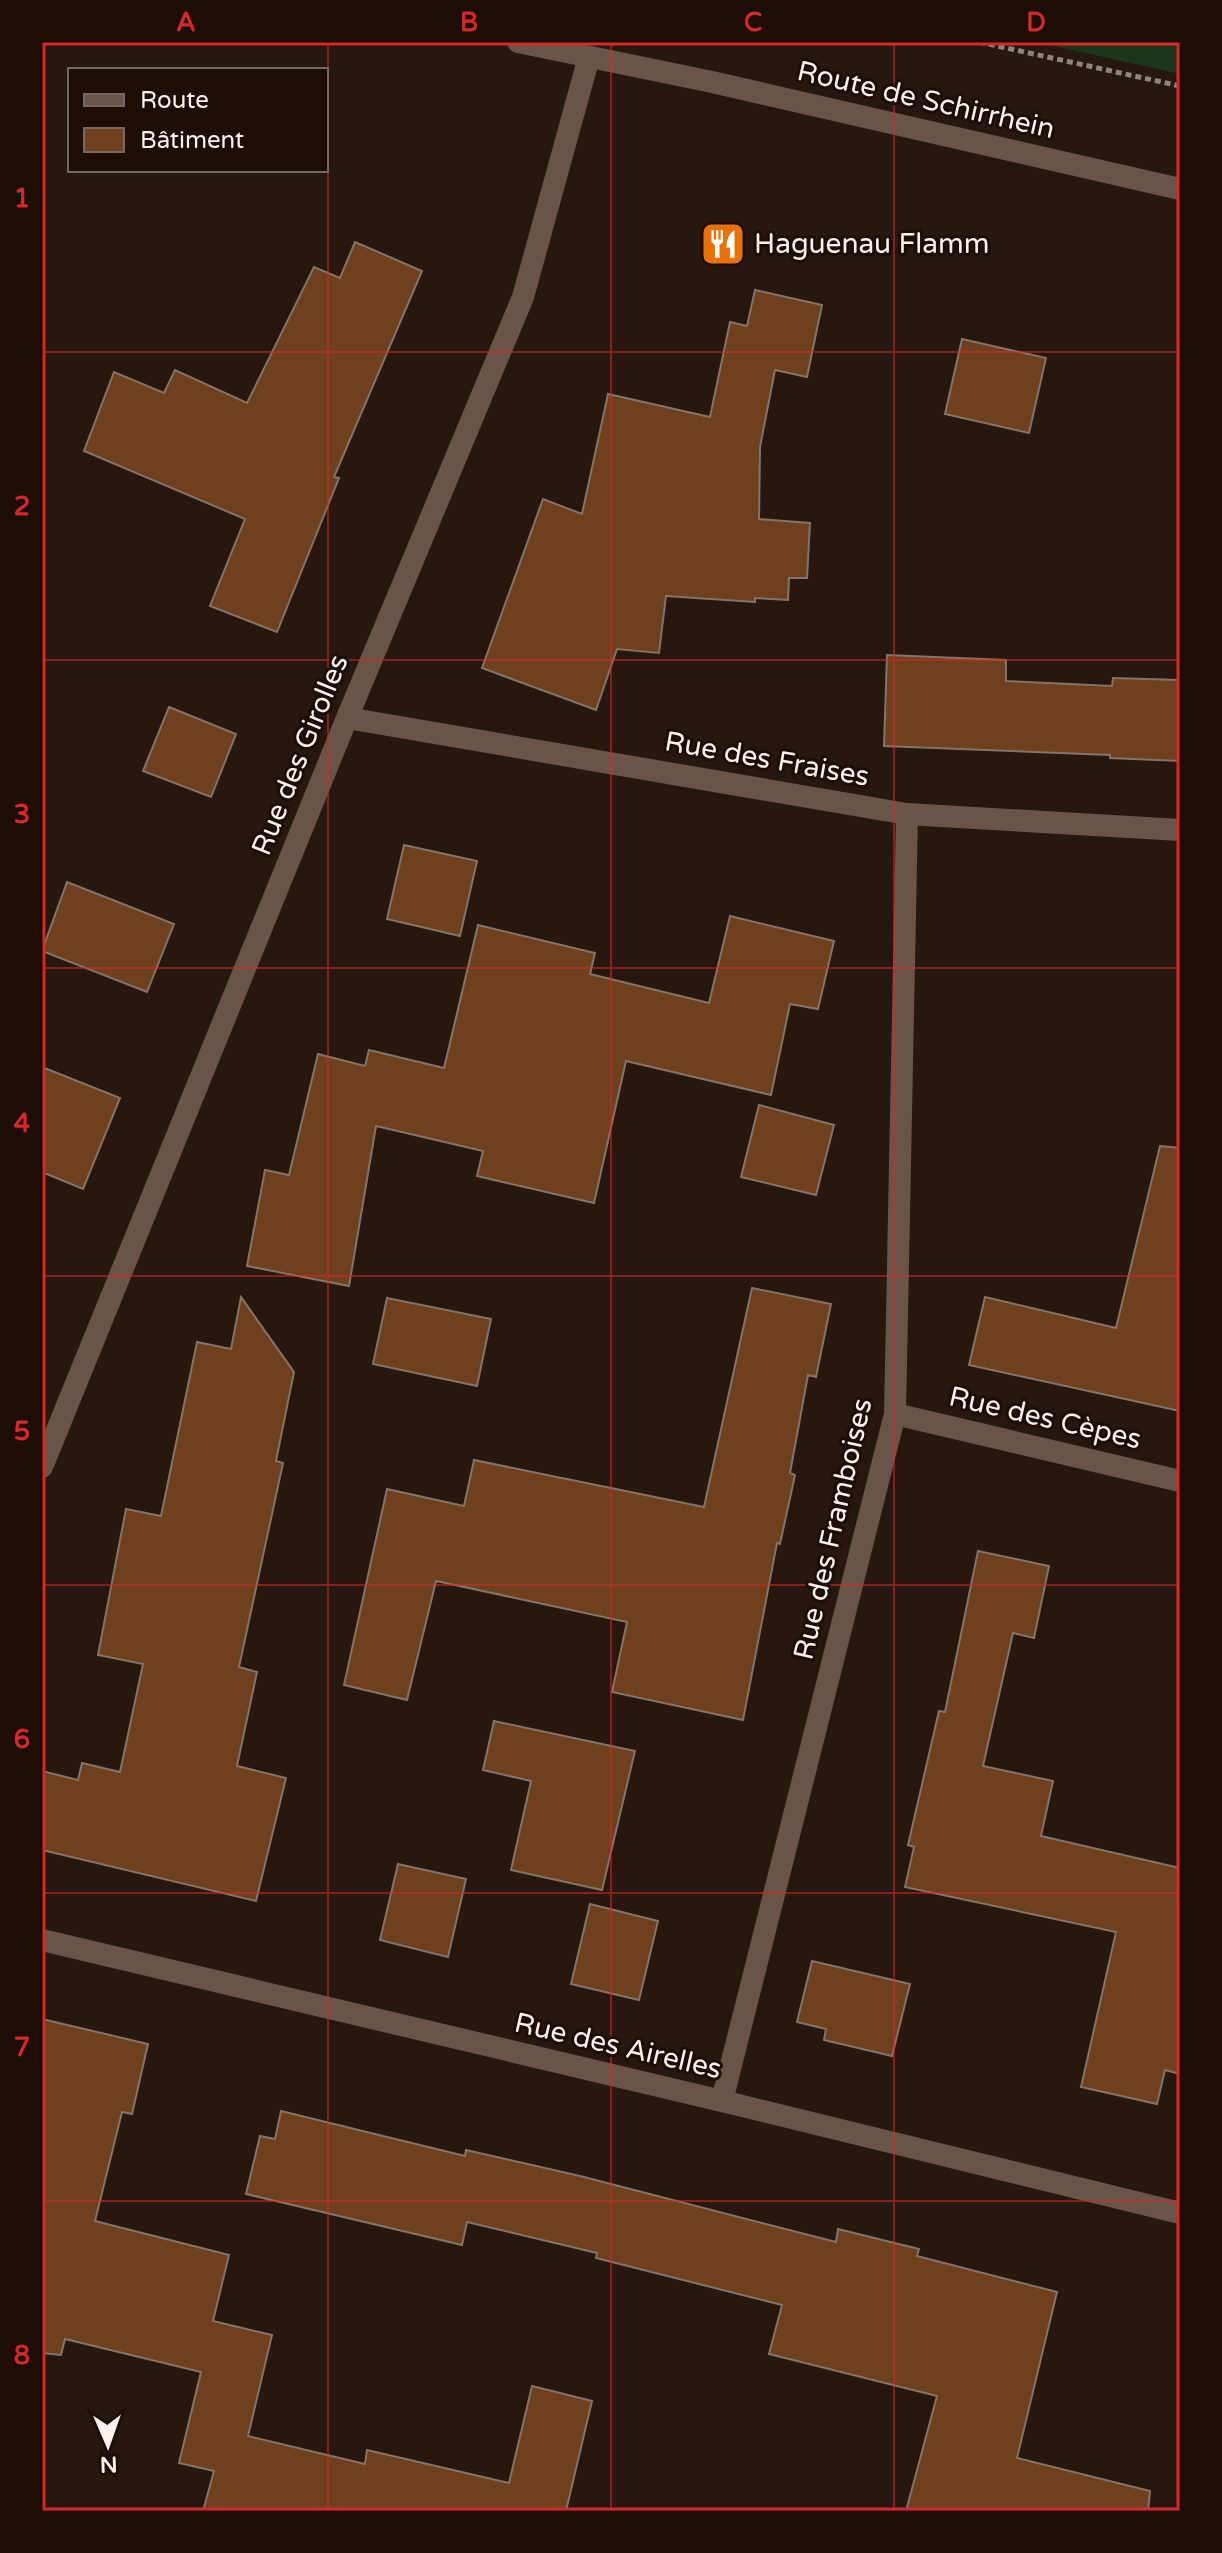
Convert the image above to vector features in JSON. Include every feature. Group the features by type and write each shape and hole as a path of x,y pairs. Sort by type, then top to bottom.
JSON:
{"street":[{"name":"Route de Schirrhein","path":"518,42 712,82 1180,189"},
{"name":"Rue des Girolles","path":"42,1467 347,718 523,297 589,57"},
{"name":"Rue des Fraises","path":"347,718 907,814 1180,830"},
{"name":"Rue des Framboises","path":"722,2101 895,1414 907,814"},
{"name":"Rue des Cèpes","path":"895,1414 1180,1481"},
{"name":"Rue des Airelles","path":"42,1940 1180,2213"}],"path":[{"path":"979,42 1180,86"}],"green space":[{"path":"1035,42 1180,42 1180,74"}],"building":[{"path":"355,242 422,271 334,477 339,478 277,632 210,606 245,519 84,451 114,372 164,393 175,370 247,403 314,267 340,278"},
{"path":"755,290 822,305 807,377 775,370 760,447 759,519 810,523 807,578 789,578 788,600 755,598 755,602 666,596 659,653 617,649 596,710 482,668 543,499 582,514 608,394 710,417 730,322 747,326"},
{"path":"962,339 1046,358 1029,433 945,414"},
{"path":"887,655 1006,660 1006,681 1112,686 1113,678 1180,680 1180,761 1110,758 1110,755 884,746"},
{"path":"169,707 236,734 211,797 143,771"},
{"path":"404,845 477,861 460,936 387,919"},
{"path":"67,882 174,924 147,992 42,951"},
{"path":"730,916 834,941 818,1009 790,1004 771,1095 626,1061 594,1203 477,1176 483,1151 376,1126 349,1286 247,1266 265,1170 289,1175 318,1054 365,1066 369,1050 444,1068 478,925 595,953 590,974 709,1003"},
{"path":"42,1067 120,1098 83,1189 42,1172"},
{"path":"759,1105 834,1125 816,1195 741,1177"},
{"path":"1160,1146 1180,1148 1180,1411 969,1365 985,1297 1116,1328"},
{"path":"752,1288 831,1304 816,1377 808,1375 790,1473 795,1475 780,1544 777,1543 743,1720 612,1692 627,1622 436,1581 407,1700 344,1685 387,1489 464,1506 474,1460 704,1507"},
{"path":"241,1297 294,1372 276,1461 283,1463 239,1667 257,1672 237,1766 286,1778 256,1901 42,1850 42,1771 78,1780 82,1763 120,1772 143,1664 98,1655 126,1509 161,1516 197,1342 231,1349"},
{"path":"387,1298 491,1319 477,1386 373,1364"},
{"path":"978,1551 1049,1566 1034,1638 1013,1633 983,1766 1053,1781 1041,1836 1180,1868 1180,2074 1165,2070 1157,2104 1081,2087 1116,1932 905,1887 914,1847 908,1845 939,1711 945,1712"},
{"path":"494,1721 635,1751 602,1890 511,1870 531,1781 483,1770"},
{"path":"398,1864 466,1879 448,1957 380,1940"},
{"path":"590,1904 658,1921 639,2000 571,1984"},
{"path":"812,1961 910,1984 892,2056 824,2040 826,2029 797,2022"},
{"path":"42,2019 148,2044 132,2114 122,2112 95,2221 229,2255 213,2321 272,2335 248,2436 365,2464 367,2450 509,2483 532,2386 592,2401 566,2511 203,2511 214,2471 179,2463 201,2372 65,2339 61,2355 42,2353"},
{"path":"281,2111 465,2156 466,2150 580,2176 836,2242 838,2229 919,2249 917,2256 1057,2292 1017,2458 1150,2491 1148,2511 906,2511 937,2396 769,2354 782,2305 596,2258 597,2253 467,2222 462,2245 246,2194 260,2136 275,2139"}],"place":[{"name":"Haguenau Flamm","path":"723,244"}]}
